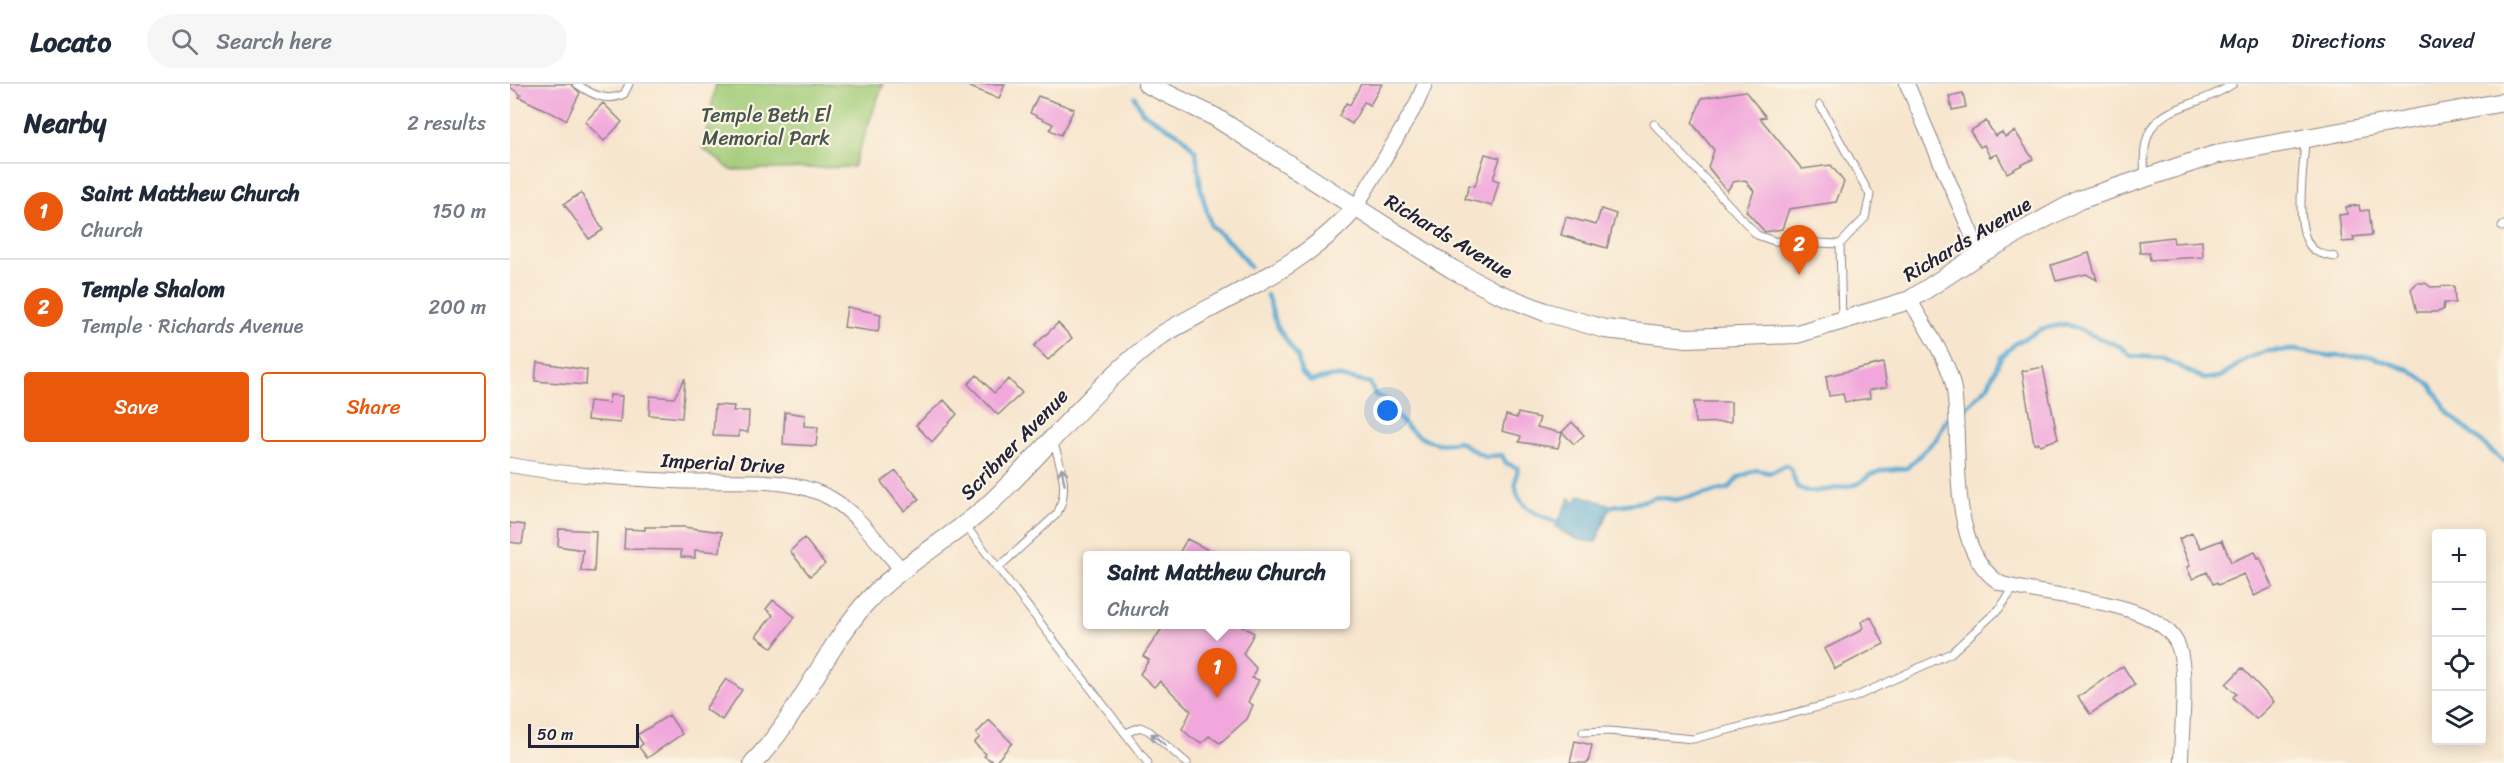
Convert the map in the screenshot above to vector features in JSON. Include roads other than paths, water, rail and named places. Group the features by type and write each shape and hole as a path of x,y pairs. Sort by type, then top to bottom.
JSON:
{"street":[{"path":"1356,207 1416,105 1425,84"},
{"path":"1907,84 1980,254"},
{"name":"Richards Avenue","path":"1155,85 1215,117 1452,269 1495,292 1545,312 1605,329 1687,338 1741,338 1797,333 1910,300 1980,254 2079,200 2214,154 2504,102"},
{"name":"Scribner Avenue","path":"753,763 786,723 858,612 878,590 965,525 1100,387 1142,349 1163,334 1306,252 1342,223 1356,207"},
{"path":"1910,300 1949,371 1954,390 1959,494 1974,558 1991,577 2014,588 2135,611 2170,633 2179,647 2182,665 2181,763"},
{"name":"Imperial Drive","path":"510,465 550,472 675,481 762,483 804,488 832,500 848,512 903,571"}],"lane":[{"path":"577,84 598,96 615,98 624,94 629,84"},
{"path":"2145,178 2142,152 2150,128 2158,117 2214,96 2233,84"},
{"path":"1654,124 1757,235 1774,241 1840,244 1863,222 1868,212 1870,195 1820,105"},
{"path":"2306,138 2303,229 2310,247 2321,255 2335,257"},
{"path":"1840,244 1842,320"},
{"path":"998,568 1057,514 1064,497 1065,483 1052,438"},
{"path":"965,525 1148,763"},
{"path":"1583,732 1609,730 1693,739 1853,698 1951,653 1999,609 2014,588"},
{"path":"1126,733 1140,727 1149,731 1186,763"}],"water":[{"path":"1580,495 1608,504 1610,508 1596,542 1574,538 1556,526 1570,498 1575,502"}],"waterway":[{"path":"1135,97 1142,112 1182,136 1196,152 1201,190 1211,226 1233,245 1250,267"},
{"path":"1267,295 1277,326 1298,357 1301,373 1311,381 1335,376 1370,383 1375,395 1389,401 1408,428 1426,440 1436,443 1458,441 1485,457 1502,455 1506,463 1518,468 1516,485 1523,504 1549,519 1563,521"},
{"path":"1961,413 1988,386 2001,357 2016,343 2041,329 2066,324 2121,347 2131,356 2163,358 2204,379 2220,377 2248,358 2267,351 2294,350 2331,356 2372,357 2410,370 2431,385 2448,413 2504,462"},
{"path":"1605,507 1636,503 1657,497 1676,500 1728,489 1738,478 1756,470 1771,473 1786,465 1791,470 1797,487 1810,492 1858,484 1871,474 1884,470 1907,468 1937,438 1947,418"}],"place":[{"name":"Temple Shalom","path":"1799,275"},
{"name":"Saint Matthew Church","path":"1217,698"}],"park label":[{"name":"Temple Beth El Memorial Park","path":"766,126"}]}
